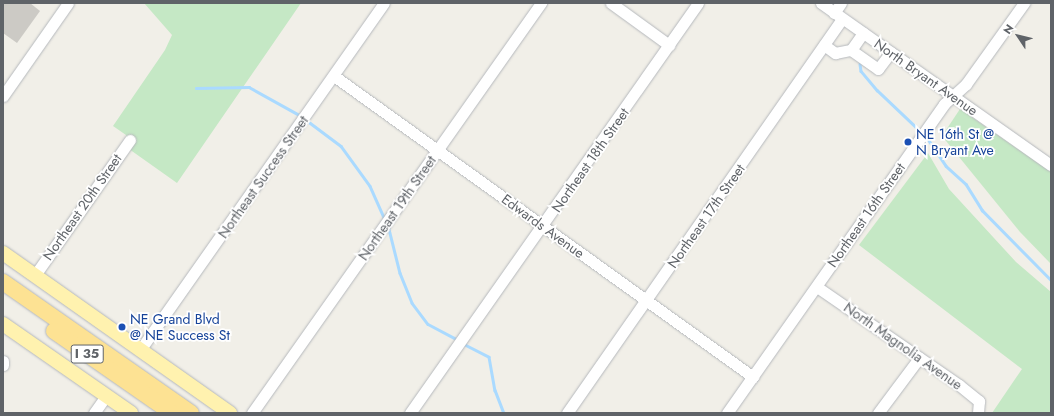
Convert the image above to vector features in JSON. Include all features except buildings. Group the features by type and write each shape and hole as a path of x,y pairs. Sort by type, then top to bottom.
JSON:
{"highway":[{"name":"I 35","path":"3,282 192,413"},
{"name":"I 35","path":"3,295 172,413"}],"main road":[{"path":"3,253 230,413"},
{"path":"3,324 131,413"}],"street":[{"path":"3,96 68,3"},
{"name":"Northeast Success Street","path":"140,350 384,3"},
{"name":"Northeast 19th Street","path":"252,413 541,3"},
{"path":"611,3 669,45"},
{"name":"Northeast 18th Street","path":"410,413 543,226 698,3"},
{"name":"North Bryant Avenue","path":"821,3 1051,165"},
{"name":"Northeast 17th Street","path":"568,413 824,45 838,16 841,3"},
{"name":"Northeast 16th Street","path":"727,413 817,287 944,104 966,84 1024,3"},
{"path":"824,45 835,53 851,50 863,33"},
{"path":"851,50 878,69 891,52"},
{"name":"Edwards Avenue","path":"334,76 648,300 753,377"},
{"name":"Northeast 20th Street","path":"35,275 130,140"},
{"name":"North Magnolia Avenue","path":"817,287 979,401 978,412"},
{"path":"878,413 918,358"},
{"path":"94,413 106,396"}],"green space":[{"path":"144,3 301,3 177,183 129,149 126,135 113,126 165,50 172,35"},
{"path":"960,109 1051,172 1051,264 1020,232 942,136"},
{"path":"928,153 949,189 1016,262 1051,292 1051,413 992,413 1022,369 859,245"}],"waterway":[{"path":"860,64 861,71 877,90 917,128"},
{"path":"196,88 249,87 301,116"},
{"path":"305,119 341,146 370,186 385,220"},
{"path":"928,139 946,166 966,184 982,210 1051,280"},
{"path":"388,225 400,273 412,303 428,324 458,340"},
{"path":"462,343 489,357 495,390 504,413"}],"place":[{"name":"NE 16th St @ N Bryant Ave","path":"908,142"},
{"name":"NE Grand Blvd @ NE Success St","path":"122,327"}]}
